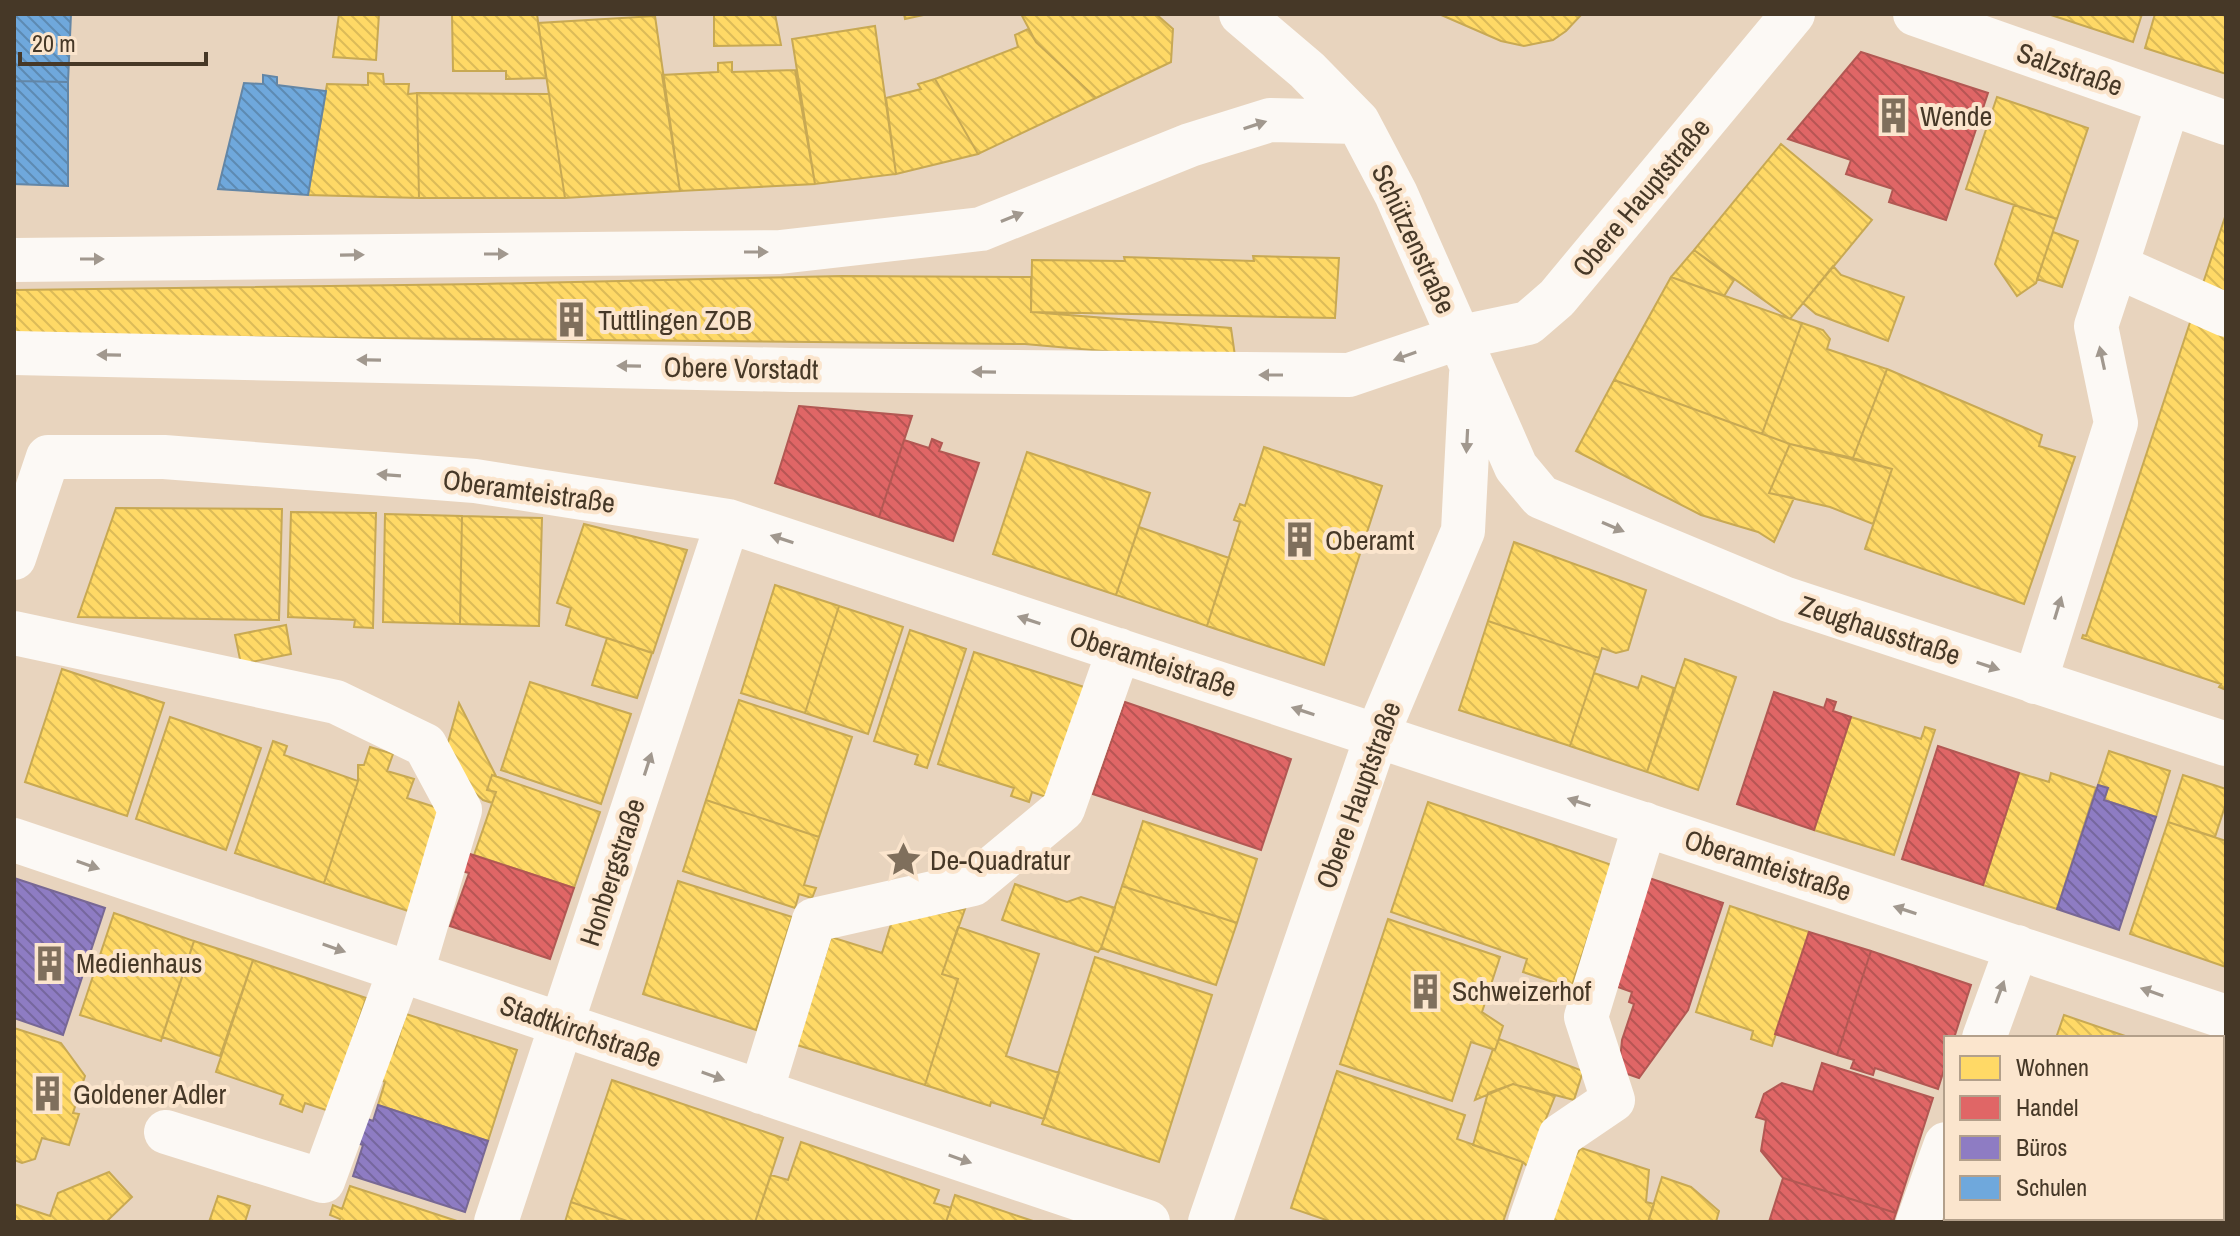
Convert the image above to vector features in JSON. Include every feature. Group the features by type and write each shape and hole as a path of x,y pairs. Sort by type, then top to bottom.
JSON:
{"street":[{"name":"Schützenstraße","path":"1241,14 1307,70 1358,122 1396,194 1516,467 1541,497"},
{"name":"Obere Hauptstraße","path":"1210,1222 1377,735 1463,531 1466,350 1528,323 1557,298 1793,14"},
{"name":"Salzstraße","path":"1915,14 2226,123"},
{"path":"2035,682 2116,423 2096,326 2168,104"},
{"path":"14,260 780,252 981,229 1190,145 1270,120 1358,122"},
{"path":"2116,266 2226,315"},
{"name":"Obere Vorstadt","path":"14,353 791,370 1349,375 1466,350"},
{"name":"Oberamteistraße","path":"14,558 48,457 164,457 475,481 728,521 2226,1017"},
{"name":"Zeughausstraße","path":"1541,497 1786,599 2226,744"},
{"name":"Honbergstraße","path":"496,1222 728,521"},
{"path":"14,633 336,702 425,745 460,810 405,972 323,1181 166,1132"},
{"path":"761,1092 814,920 973,884 1063,809 1119,650"},
{"path":"1530,1222 1560,1136 1613,1100 1586,1017 1645,824"},
{"name":"Stadtkirchstraße","path":"14,840 1148,1222"},
{"path":"1985,1036 2017,947"},
{"path":"1918,1222 1944,1150"}],"building: Wohnen":[{"path":"339,14 379,14 376,60 333,57"},
{"path":"452,14 537,14 546,78 506,79 506,71 453,71"},
{"path":"714,14 775,14 781,45 714,46"},
{"path":"904,14 928,14 905,19"},
{"path":"1021,14 1156,14 1173,29 1171,62 1096,98 1036,42"},
{"path":"1439,14 1582,14 1553,40 1524,46 1501,41"},
{"path":"2048,14 2142,14 2133,42"},
{"path":"2155,14 2226,14 2226,74 2145,48"},
{"path":"655,16 680,191 565,198 538,23"},
{"path":"875,26 896,174 815,184 792,39"},
{"path":"1028,29 1036,42 1096,98 978,154 935,79 1018,47 1015,35"},
{"path":"732,62 732,72 795,70 815,184 680,191 662,75 718,72 718,63"},
{"path":"368,73 383,74 384,84 409,84 408,94 417,93 419,198 308,195 327,84 368,85"},
{"path":"935,79 978,154 896,174 886,98 921,89 918,84"},
{"path":"417,93 549,94 565,198 419,198"},
{"path":"1997,97 2088,128 2057,219 1966,189"},
{"path":"1781,144 1872,220 1790,319 1694,250"},
{"path":"2014,205 2057,219 2036,283 2017,296 1995,264"},
{"path":"2226,214 2226,690 2219,687 2221,684 2082,638 2086,636"},
{"path":"2053,232 2078,241 2062,287 2037,279"},
{"path":"1694,250 1734,280 1724,296 1671,277"},
{"path":"1253,256 1339,258 1335,318 1031,312 1032,260 1125,261 1124,257 1254,261"},
{"path":"1833,266 1841,275 1904,297 1888,341 1816,314 1803,303"},
{"name":"Tuttlingen ZOB","path":"842,276 1031,277 1031,312 1231,328 1236,363 1025,344 14,333 14,290"},
{"path":"1671,277 1802,323 1762,434 1614,380"},
{"path":"1802,323 1823,330 1830,339 1827,349 1887,369 1853,458 1790,444 1762,434"},
{"path":"1887,369 2042,435 2039,446 2075,457 2024,604 1865,549 1892,469 1853,458"},
{"path":"1614,380 1790,444 1769,493 1794,498 1774,542 1758,532 1701,515 1576,451"},
{"path":"1790,444 1892,469 1873,524 1830,507 1769,493"},
{"name":"Oberamt","path":"1264,447 1382,486 1324,665 1207,626 1240,522 1234,520 1240,504 1245,506"},
{"path":"1027,452 1150,493 1116,595 993,554"},
{"path":"116,508 282,509 279,620 78,617"},
{"path":"291,512 376,513 373,628 354,627 355,620 288,617"},
{"path":"385,514 462,516 460,624 383,622"},
{"path":"462,516 542,518 539,626 460,624"},
{"path":"584,524 687,550 653,653 566,625 571,608 557,603"},
{"path":"1139,527 1229,558 1207,626 1116,595"},
{"path":"1514,542 1646,590 1628,650 1616,653 1602,648 1599,658 1488,621"},
{"path":"775,585 839,606 805,713 741,693"},
{"path":"839,606 903,627 868,734 805,713"},
{"path":"1488,621 1599,658 1570,746 1459,710"},
{"path":"286,625 291,654 241,664 235,635"},
{"path":"910,630 966,649 927,768 915,764 918,755 874,741"},
{"path":"607,638 652,653 637,698 592,685"},
{"path":"974,652 1084,687 1049,798 1032,792 1029,802 1011,796 1014,788 938,764"},
{"path":"1685,659 1736,677 1698,790 1647,772"},
{"path":"62,669 164,703 127,816 25,782"},
{"path":"1594,673 1638,688 1642,676 1674,688 1647,772 1570,746"},
{"path":"530,682 631,714 601,804 501,770"},
{"path":"739,700 852,737 819,837 706,800"},
{"path":"459,703 496,776 492,775 487,790 496,792 492,803 483,800 466,785 445,753"},
{"path":"170,717 261,748 226,850 136,819"},
{"path":"1851,717 1921,739 1925,727 1935,730 1894,855 1814,830"},
{"path":"273,741 287,746 284,755 358,781 324,883 235,853"},
{"path":"370,747 393,754 387,771 414,779 407,798 447,811 411,912 324,883 358,781 358,765 364,765"},
{"path":"2109,751 2170,771 2156,817 2104,800 2108,788 2098,785"},
{"path":"2019,773 2049,782 2051,773 2096,788 2057,909 1983,885"},
{"path":"492,775 600,812 574,888 474,855 496,792 487,790"},
{"path":"2183,775 2226,789 2226,803 2215,837 2168,822"},
{"path":"706,800 819,837 804,885 816,888 812,898 799,894 795,908 683,871"},
{"path":"1428,802 1612,865 1571,988 1523,972 1527,959 1391,912"},
{"path":"1143,821 1257,859 1237,923 1122,886"},
{"path":"2168,822 2226,841 2226,967 2130,934"},
{"path":"678,881 792,917 756,1030 643,994"},
{"path":"1015,884 1067,902 1081,897 1115,908 1098,952 1002,920"},
{"path":"1122,886 1237,923 1216,985 1101,948"},
{"path":"1730,906 1809,932 1772,1046 1751,1039 1753,1031 1696,1012"},
{"path":"965,909 942,974 958,979 925,1085 797,1045 831,937 882,953 892,921"},
{"path":"114,913 194,941 161,1041 80,1015"},
{"name":"Schweizerhof","path":"1388,919 1500,957 1482,1012 1503,1026 1495,1050 1471,1042 1452,1101 1340,1064"},
{"path":"958,927 1039,954 1006,1056 1059,1073 1044,1119 925,1085 958,979 942,974"},
{"path":"194,941 253,960 220,1056 162,1037"},
{"path":"1095,957 1212,995 1159,1162 1042,1124"},
{"path":"253,960 366,998 329,1111 305,1103 302,1112 280,1104 283,1095 216,1072"},
{"path":"406,1014 517,1050 488,1141 378,1105 385,1082 378,1079 387,1050 394,1052"},
{"path":"2064,1015 2125,1036 2057,1036"},
{"name":"Goldener Adler","path":"14,1028 61,1043 85,1076 73,1113 79,1114 69,1145 42,1138 35,1159 22,1163 14,1160"},
{"path":"1499,1039 1583,1071 1574,1100 1513,1084 1475,1100"},
{"path":"2224,1069 2226,1070 2224,1192"},
{"path":"1337,1071 1465,1115 1457,1139 1523,1162 1503,1222 1332,1222 1291,1208"},
{"path":"612,1080 783,1138 755,1222 630,1222 571,1202"},
{"path":"1513,1084 1555,1096 1527,1166 1473,1145 1488,1093"},
{"path":"801,1142 939,1190 934,1203 951,1208 946,1222 755,1222 771,1175 788,1180"},
{"path":"1581,1148 1649,1170 1646,1202 1654,1204 1648,1222 1545,1222 1560,1178"},
{"path":"109,1172 132,1197 106,1222 14,1222 14,1204 50,1216 58,1193"},
{"path":"1662,1177 1691,1187 1719,1211 1716,1222 1648,1222"},
{"path":"350,1186 460,1222 339,1222 340,1219 330,1215 333,1205 342,1209"},
{"path":"955,1195 1036,1222 946,1222"},
{"path":"218,1196 250,1206 245,1222 209,1222"},
{"path":"571,1202 630,1222 565,1222"},
{"path":"2058,1220 2063,1222 1993,1222"},
{"path":"2058,1220 2108,1220 2107,1222"},
{"path":"2178,1220 2202,1222 2180,1222"}],"building: Handel":[{"name":"Wende","path":"1861,52 1988,93 1946,220 1889,202 1893,189 1846,174 1851,160 1788,139"},
{"path":"799,406 912,416 879,517 775,483"},
{"path":"932,439 942,443 939,451 979,463 953,541 879,517 904,440 929,448"},
{"path":"1774,692 1824,708 1827,699 1836,702 1833,711 1851,717 1814,830 1737,804"},
{"path":"1125,702 1291,759 1261,850 1093,794"},
{"path":"1938,746 2019,773 1983,885 1902,859"},
{"path":"464,852 574,888 550,959 450,926 469,873 458,870"},
{"path":"1649,878 1723,903 1688,1010 1639,1078 1619,1071 1622,1040 1634,1004 1629,1002 1632,992 1612,985"},
{"path":"1809,932 1871,951 1837,1055 1775,1034"},
{"path":"1871,951 1971,985 1955,1036 1944,1036 1944,1070 1938,1089 1875,1068 1873,1075 1851,1068 1854,1060 1837,1055"},
{"path":"1822,1063 1933,1098 1896,1213 1783,1178 1761,1151 1766,1120 1756,1117 1764,1094 1782,1083 1813,1092"},
{"path":"1783,1178 1896,1213 1893,1222 1769,1222"}],"building: Büros":[{"path":"2098,785 2108,788 2104,800 2156,817 2119,930 2057,909"},
{"name":"Medienhaus","path":"14,878 105,908 63,1035 14,1018"},
{"path":"378,1105 488,1141 465,1212 353,1176 363,1145 357,1143 365,1118 373,1121"}],"building: Schulen":[{"path":"14,14 71,14 68,82 14,81"},
{"path":"263,75 277,77 277,85 326,91 308,195 218,189 244,83 263,84"},
{"path":"14,81 68,82 68,186 14,184"}],"place":[{"name":"Wende","path":"1894,116"},
{"name":"Tuttlingen ZOB","path":"572,320"},
{"name":"Oberamt","path":"1299,540"},
{"name":"De-Quadratur","path":"904,860"},
{"name":"Medienhaus","path":"50,963"},
{"name":"Schweizerhof","path":"1426,991"},
{"name":"Goldener Adler","path":"47,1094"}]}
